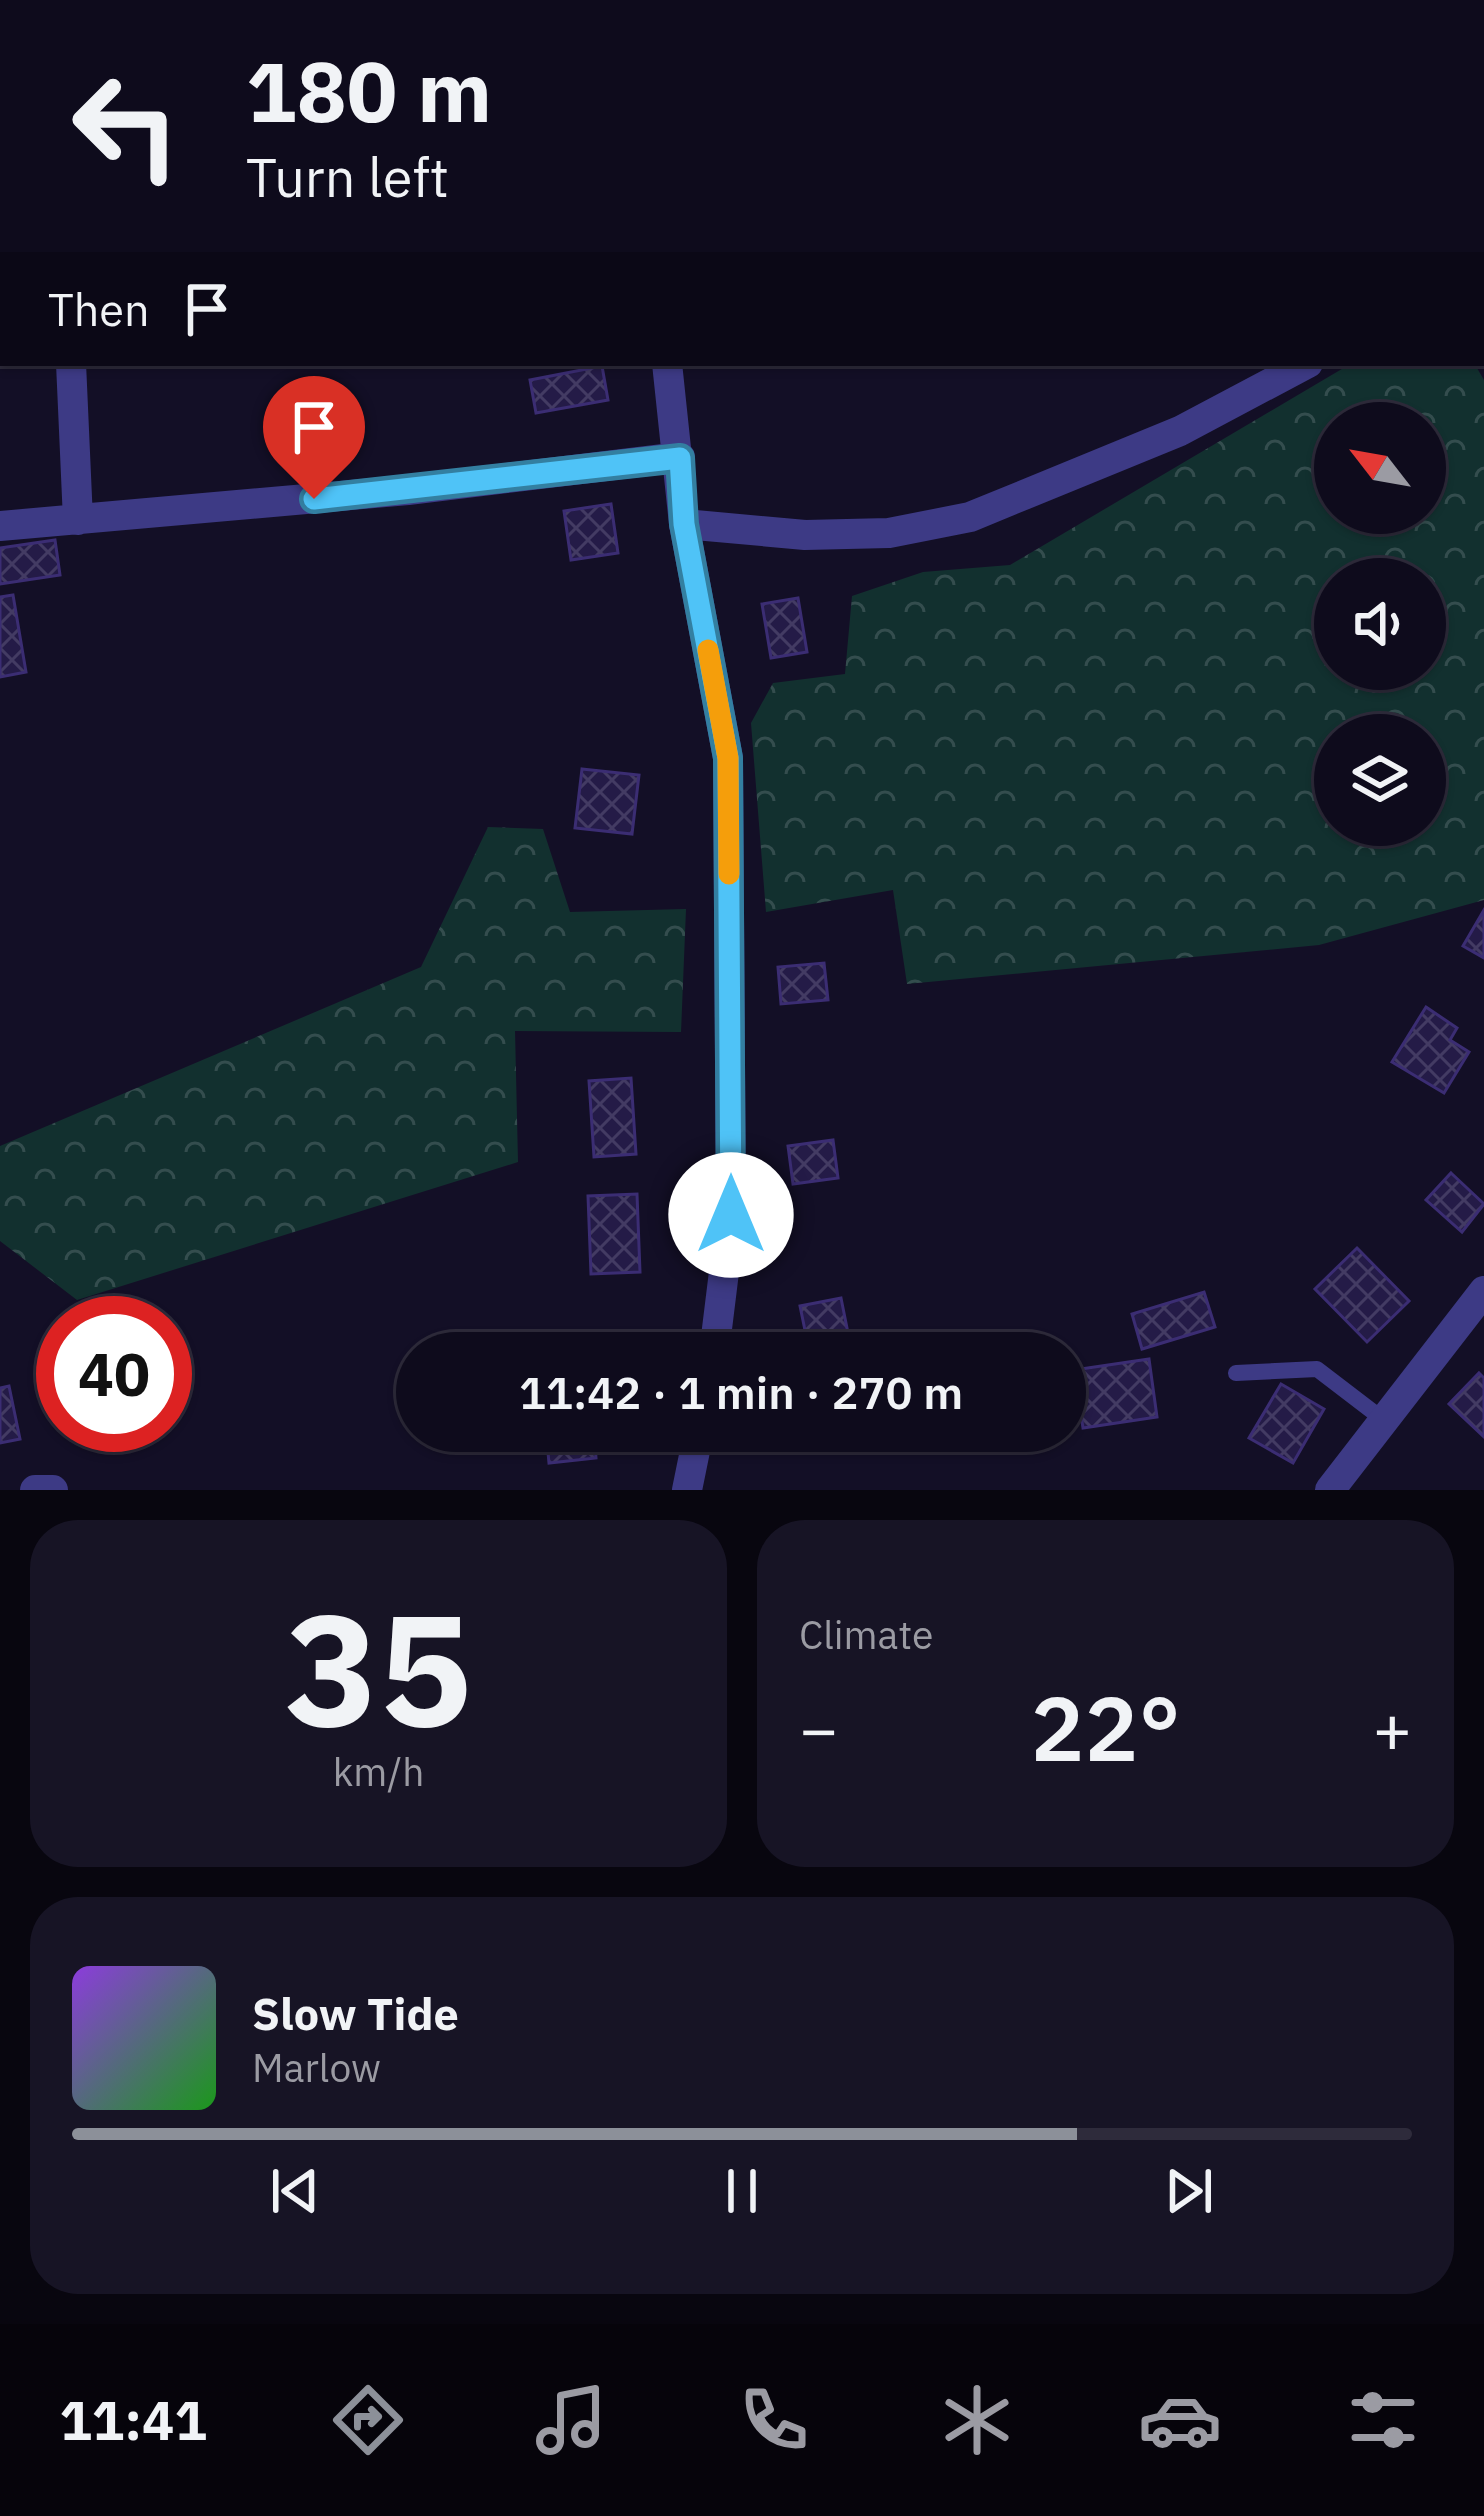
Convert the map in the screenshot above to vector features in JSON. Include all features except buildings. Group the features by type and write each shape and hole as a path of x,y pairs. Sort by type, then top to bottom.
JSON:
{"street":[{"path":"71,366 79,520"},
{"path":"667,366 684,524 728,758 731,1215 717,1332"},
{"path":"684,524 805,536 889,533 970,517 1180,431 1302,366"},
{"path":"0,526 408,490 680,458"},
{"path":"1330,1490 1484,1291"},
{"path":"687,1490 695,1452"},
{"path":"35,1490 53,1490"}],"lane":[{"path":"1236,1373 1317,1370 1385,1421"}],"green space":[{"path":"1347,366 1476,366 1484,380 1484,900 1319,945 907,984 893,890 766,912 751,723 773,683 845,674 852,596 923,572 1010,565"},
{"path":"488,827 543,829 570,912 686,909 681,1032 515,1031 518,1162 90,1296 72,1296 0,1241 0,1146 421,967"}],"slow traffic":[{"path":"708,650 728,758 729,874"}],"route":[{"path":"314,499 680,458 684,524 728,758 731,1215"}]}
